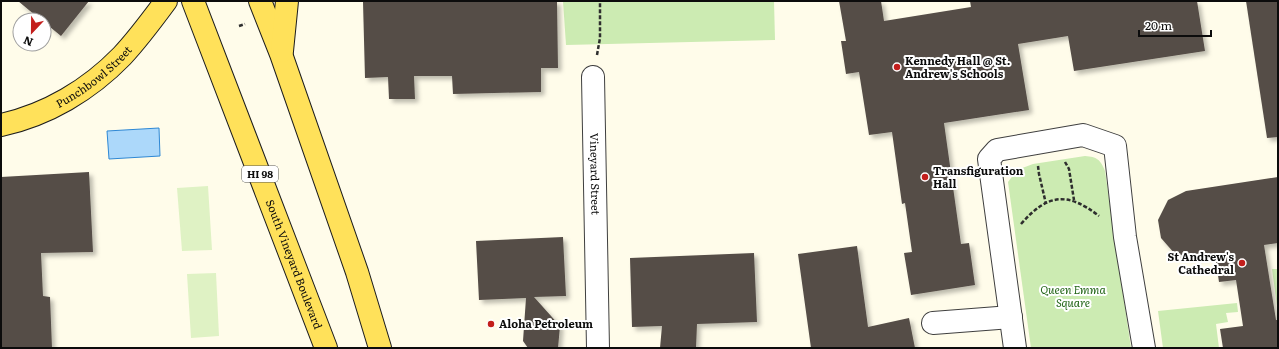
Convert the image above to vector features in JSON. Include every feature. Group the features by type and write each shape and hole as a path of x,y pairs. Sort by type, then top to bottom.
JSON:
{"main road":[{"name":"Punchbowl Street","path":"1,124 16,121 50,108 81,90 109,68 121,56 166,1"},
{"name":"South Vineyard Boulevard","path":"193,1 326,348"},
{"path":"260,1 281,54 357,272 380,348"},
{"path":"281,54 287,1"}],"street":[{"name":"Vineyard Street","path":"593,77 598,348"},
{"path":"1015,348 997,228 989,159 997,150 1083,136 1115,146 1125,237 1144,348"},
{"path":"933,323 1011,317"}],"path":[{"path":"593,77 600,38 600,1"},
{"path":"1064,158 1069,169 1074,200"},
{"path":"1038,162 1039,174 1046,204"},
{"path":"1020,225 1032,212 1059,199 1074,200 1101,218"}],"green space":[{"path":"563,1 774,1 775,40 566,45"},
{"name":"Queen Emma Square","path":"1085,156 1098,159 1105,171 1131,348 1031,348 1008,182 1017,170 1033,164"},
{"path":"208,186 212,250 182,251 177,188"},
{"path":"1272,269 1278,269 1278,313"},
{"path":"216,273 219,336 191,338 187,274"},
{"path":"1237,303 1238,312 1226,313 1228,322 1216,324 1219,348 1163,348 1158,311"}],"water":[{"path":"159,128 160,156 109,159 107,131"}],"building":[{"path":"18,1 89,1 61,36 52,29 52,12 31,12"},
{"path":"557,1 558,68 541,68 541,92 453,94 452,76 414,76 415,99 389,99 388,77 365,78 363,2"},
{"path":"839,1 881,1 884,21 971,7 970,1 1197,1 1205,51 1074,71 1068,36 1018,44 1029,110 944,123 961,244 969,243 975,285 911,295 904,253 912,252 905,203 902,204 892,132 869,135 859,72 846,74 841,41 846,41"},
{"path":"1246,1 1278,1 1278,137 1267,138"},
{"path":"89,172 93,252 41,253 43,296 50,297 52,348 1,348 1,177"},
{"name":"St Andrew's Cathedral","path":"1278,177 1278,243 1264,245 1276,320 1278,320 1278,348 1223,348 1220,329 1243,326 1236,280 1219,282 1215,255 1196,257 1175,254 1161,238 1158,220 1168,200 1186,191"},
{"path":"563,237 566,296 534,297 560,326 558,348 528,348 523,341 526,298 479,300 476,241"},
{"path":"857,246 868,327 909,318 915,348 811,348 798,254"},
{"path":"754,253 757,322 697,324 696,348 660,348 662,326 632,327 630,258"}],"place":[{"name":"Kennedy Hall @ St. Andrew's Schools","path":"897,67"},
{"name":"Transfiguration Hall","path":"925,177"},
{"name":"St Andrew's Cathedral","path":"1242,263"},
{"name":"Aloha Petroleum","path":"491,324"}]}
